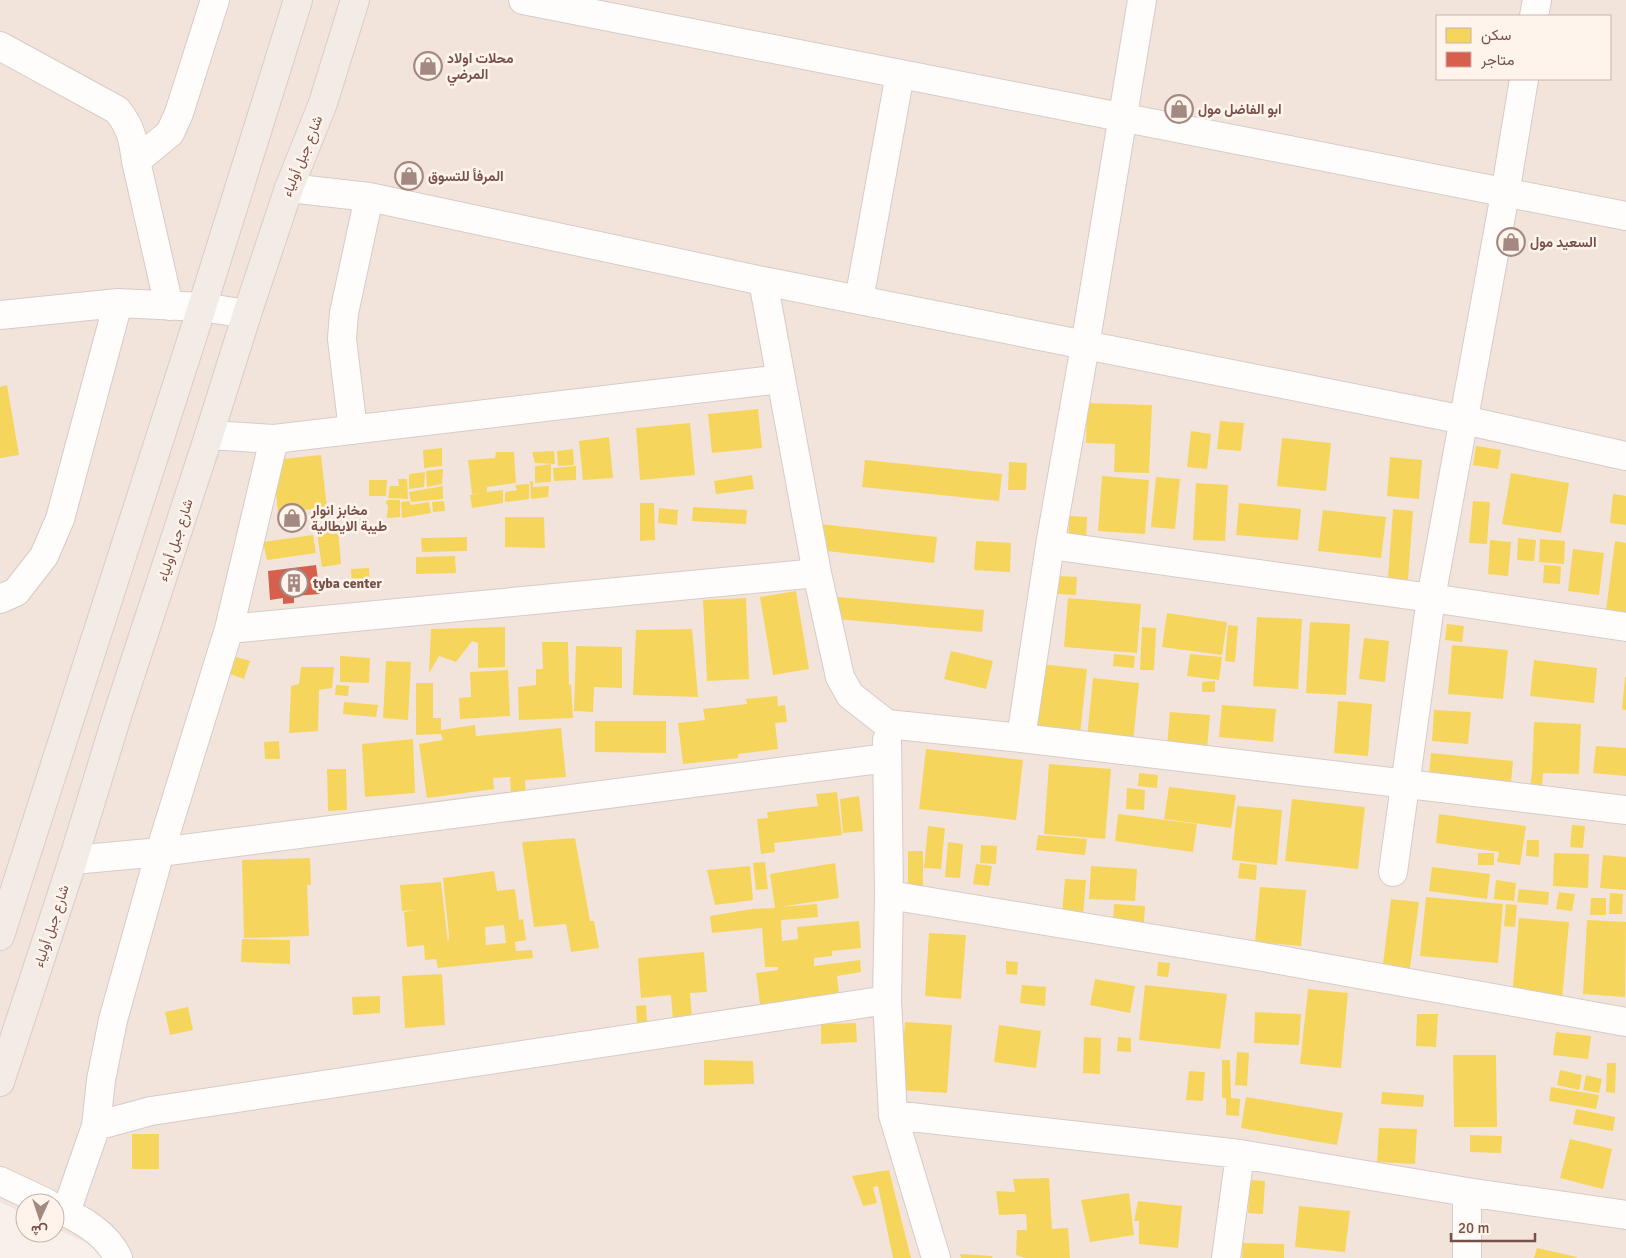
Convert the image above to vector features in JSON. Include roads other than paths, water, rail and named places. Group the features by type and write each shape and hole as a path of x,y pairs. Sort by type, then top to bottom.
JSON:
{"main road":[{"path":"0,936 202,307 298,0"},
{"name":"شارع جبل أولياء","path":"0,1082 73,860 118,713 209,435 246,314 289,188 324,103 355,0"}],"street":[{"path":"136,161 170,133 199,53 215,0"},
{"path":"523,0 1505,194 1626,216"},
{"path":"1021,738 1050,545 1086,346 1142,0"},
{"path":"1534,15 1537,0"},
{"path":"0,46 117,110 127,122 134,142 136,161 169,306"},
{"path":"859,300 900,74"},
{"path":"1393,872 1431,598 1505,194 1524,80"},
{"path":"289,188 369,197 763,281 1464,420 1626,456"},
{"path":"353,430 342,339 344,313 369,197"},
{"path":"763,281 817,573 840,677 850,695 887,724 1021,738 1626,810"},
{"path":"0,315 118,303 202,307 246,314"},
{"path":"0,599 16,592 44,556 60,518 118,303"},
{"path":"209,435 274,439 781,378"},
{"path":"63,1193 96,1126 101,1080 113,1020 160,852 229,629 274,439"},
{"path":"1050,545 1626,627"},
{"path":"229,629 817,573"},
{"path":"887,724 889,895 887,1000 893,1115 936,1258"},
{"path":"73,860 160,852 887,758"},
{"path":"889,895 1263,957 1626,1022"},
{"path":"96,1126 150,1112 887,1000"},
{"path":"893,1115 1240,1154 1468,1192 1626,1215"},
{"path":"1226,1258 1240,1154"},
{"path":"0,1181 26,1193"},
{"path":"1467,1258 1468,1192"},
{"path":"65,1212 91,1228 107,1242 118,1258"}],"place":[{"name":"محلات اولاد المرضي","path":"428,66"},
{"name":"ابو الفاضل مول","path":"1179,109"},
{"name":"المرفأ للتسوق","path":"409,176"},
{"name":"السعيد مول","path":"1511,242"},
{"name":"مخابز انوار طيبة الايطالية","path":"292,518"},
{"name":"tyba center","path":"294,583"}]}
